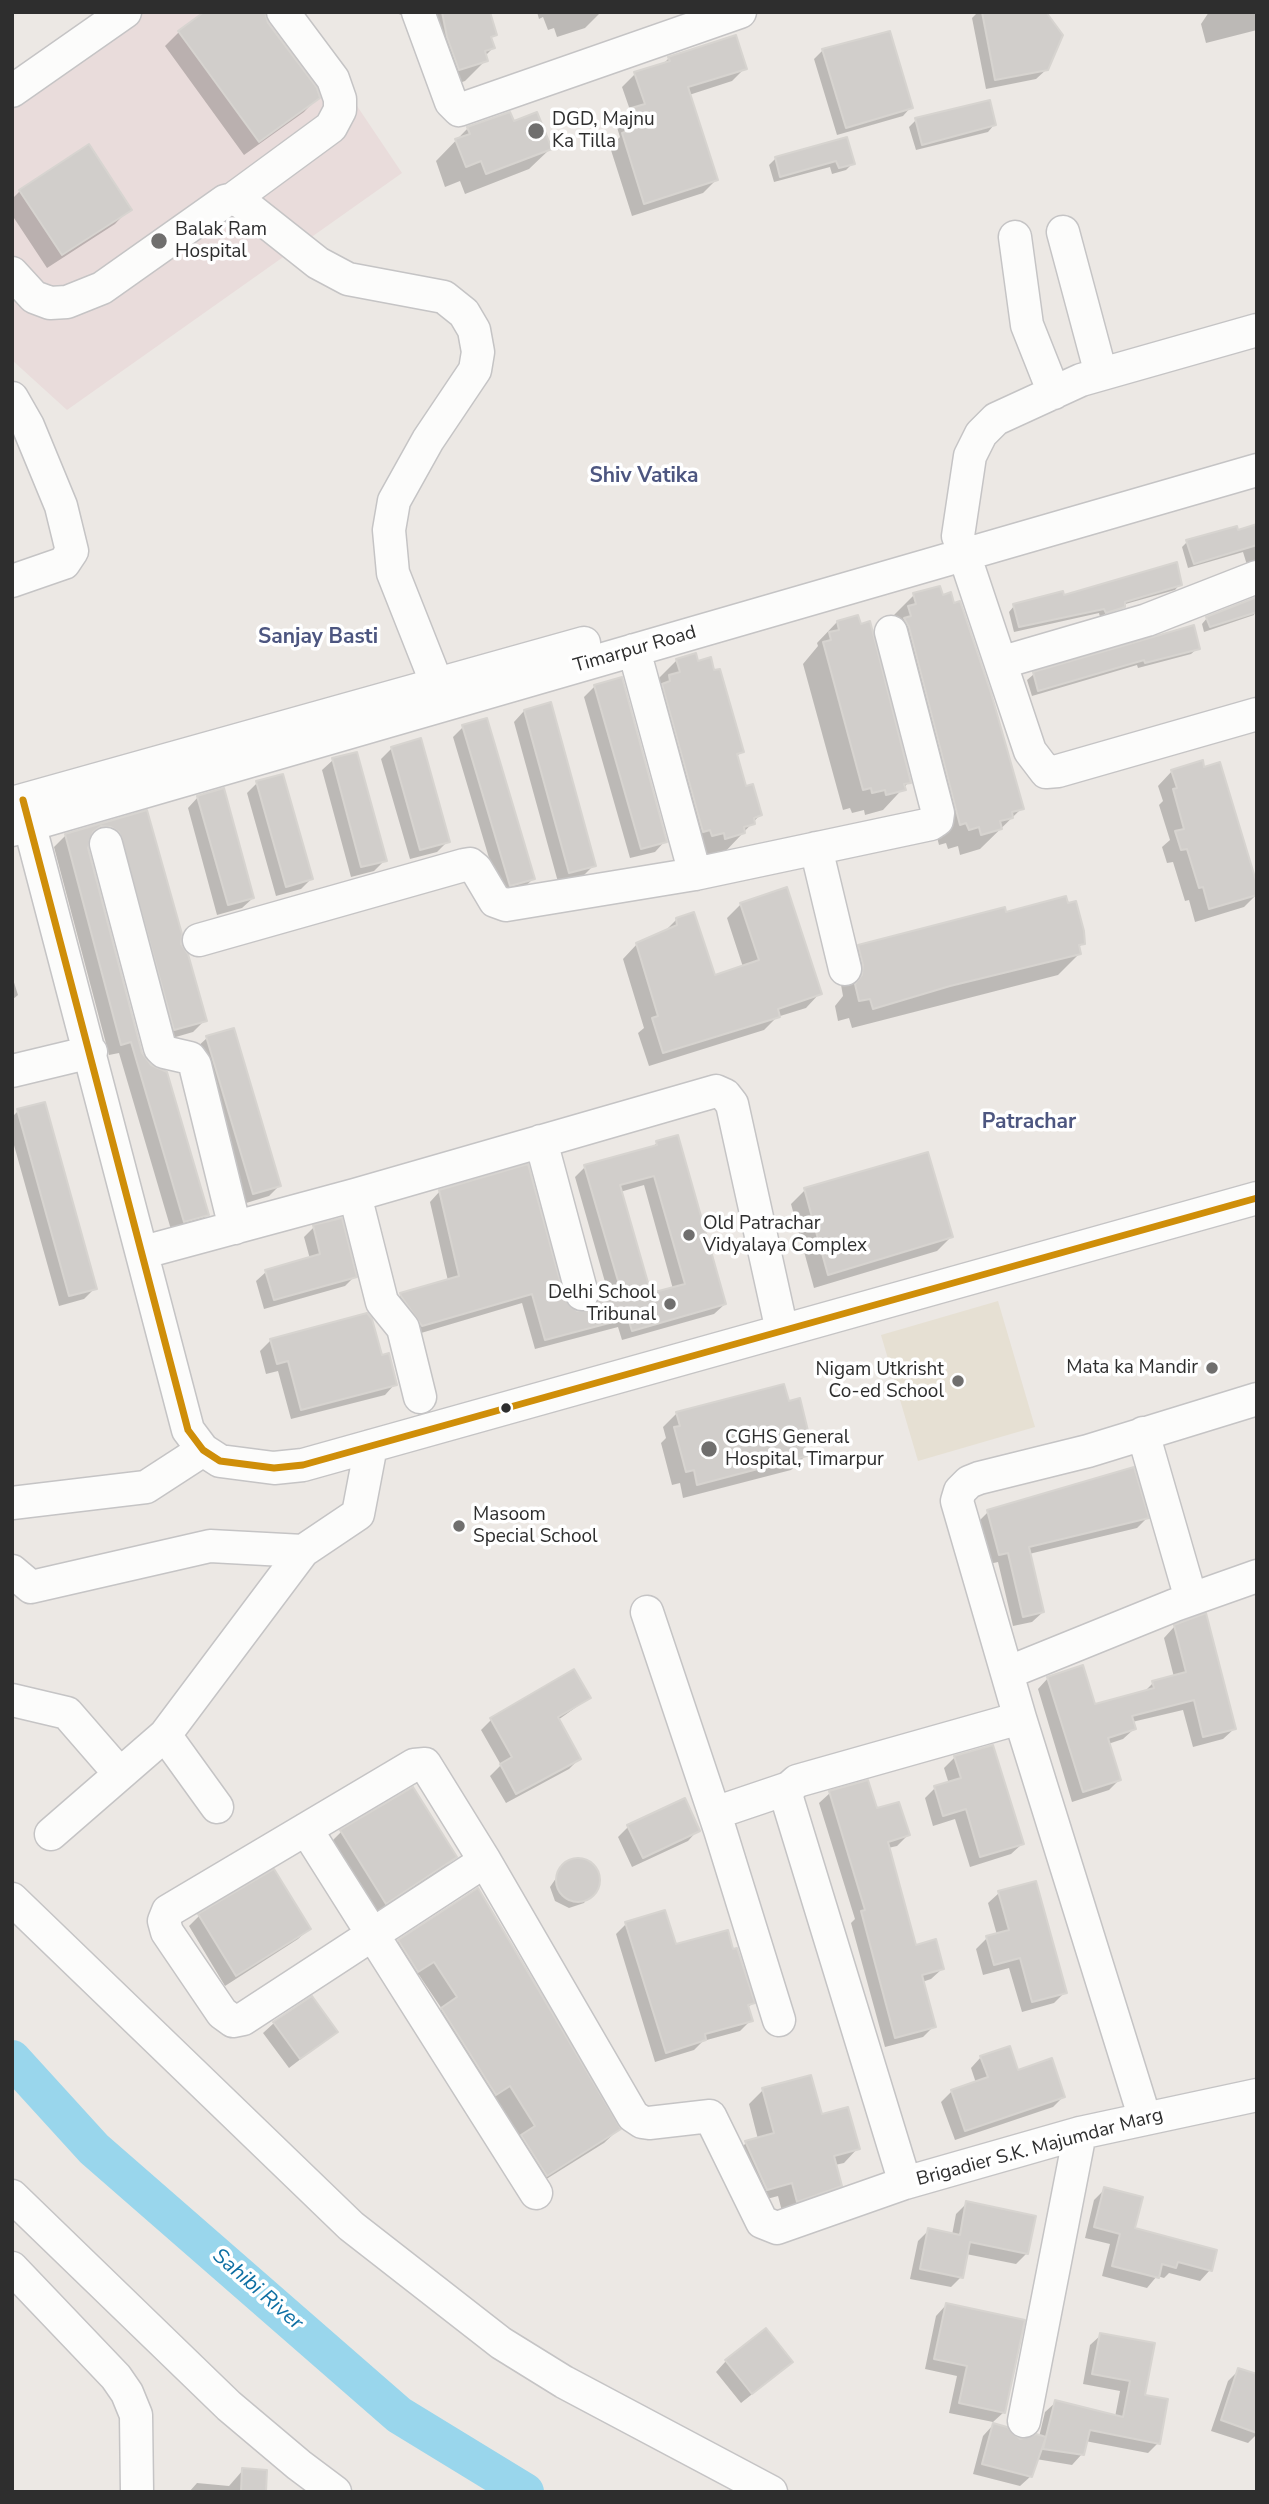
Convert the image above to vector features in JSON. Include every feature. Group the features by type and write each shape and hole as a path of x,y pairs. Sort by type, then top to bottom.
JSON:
{"street":[{"path":"12,91 125,12"},
{"path":"12,273 34,297 50,303 76,299 102,288 225,201 233,199 331,127 340,110 340,99 333,79 283,12"},
{"path":"418,12 451,102 459,110 464,110 740,12"},
{"path":"233,199 242,202 318,263 348,279 444,297 464,313 474,330 478,352 475,370 428,440 394,501 389,530 393,573 442,695"},
{"path":"1063,232 1101,374"},
{"path":"1015,237 1027,325 1054,393"},
{"path":"1257,330 1101,374 996,419 981,434 970,456 961,545 1003,662 1030,751 1046,772 1058,771 1257,714"},
{"path":"12,398 28,426 61,506 72,551 64,563 12,581"},
{"name":"Timarpur Road","path":"442,695 634,650 1257,449"},
{"name":"Timarpur Road","path":"20,815 961,545 1257,470"},
{"path":"1003,662 1147,620 1257,577"},
{"path":"199,940 464,864 470,864 476,869 495,901 506,905 695,874 937,820 939,813 891,632"},
{"path":"634,650 695,874"},
{"path":"20,815 91,1052 188,1430 202,1450 220,1461 274,1468 303,1465 1257,1198"},
{"path":"106,844 160,1048 164,1052 190,1058 195,1065 235,1228"},
{"path":"816,848 845,969"},
{"path":"12,1071 91,1052"},
{"path":"144,1252 355,1195 716,1091 725,1095 732,1104 782,1331"},
{"path":"541,1141 582,1294"},
{"path":"355,1195 382,1302 403,1328 420,1397"},
{"path":"1145,2119 1020,1718 957,1501 960,1491 969,1482 979,1478 1088,1451 1257,1399"},
{"path":"1143,1433 1191,1599"},
{"path":"51,1835 165,1735 303,1551 358,1514 371,1446"},
{"path":"12,1503 146,1487 202,1450"},
{"path":"12,1571 31,1587 210,1546 303,1551"},
{"path":"1007,1673 1191,1599 1257,1576"},
{"path":"647,1612 715,1813 779,2020"},
{"path":"12,1700 67,1713 120,1774"},
{"path":"715,1813 789,1788 797,1781 1020,1718"},
{"path":"165,1735 217,1807"},
{"path":"425,1764 485,1861 243,2019 233,2021 222,2013 167,1932 164,1921 168,1910 306,1829 414,1765 425,1764"},
{"path":"789,1788 787,1798 905,2183"},
{"path":"306,1829 536,2193"},
{"name":"Brigadier S.K. Majumdar Marg","path":"485,1861 633,2116 649,2123 710,2116 762,2222 769,2227 784,2227 905,2183 1080,2133 1257,2095"},
{"path":"12,1899 351,2226 501,2343 564,2382 771,2492"},
{"path":"1024,2421 1080,2133"},
{"path":"12,2196 229,2406 335,2492"},
{"path":"12,2268 116,2377 127,2393 135,2416 137,2492"}],"shaded area":[{"name":"Balak Ram Hospital","path":"105,12 294,12 402,173 67,410 12,360 12,78"},
{"name":"Nigam Utkrisht Co-ed School","path":"998,1301 1035,1427 918,1461 881,1335"}],"building":[{"path":"204,12 265,12 268,23 317,88 320,98 259,142 178,31"},
{"path":"442,12 490,12 497,35 491,37 495,48 485,51 488,61 459,70 447,37"},
{"path":"982,12 1046,12 1063,35 1048,70 995,80"},
{"path":"890,31 913,108 846,128 822,49"},
{"path":"736,35 747,69 688,87 718,180 644,204 622,133 634,129 628,109 645,104 634,72 670,61 668,57"},
{"path":"990,100 996,125 922,145 915,118"},
{"path":"510,112 514,121 537,112 552,149 486,174 481,161 466,167 455,139 470,134 467,127"},
{"path":"847,137 855,164 839,168 836,161 780,177 775,157"},
{"path":"89,144 132,210 62,255 19,190"},
{"path":"1257,524 1257,545 1194,564 1186,540 1237,526 1238,530"},
{"path":"1177,562 1182,585 1125,602 1125,607 1106,613 1104,609 1019,627 1013,604 1063,591 1064,595"},
{"path":"940,586 943,595 951,592 954,603 960,601 991,693 1024,809 1012,812 1013,818 1000,821 1002,829 981,835 979,827 969,830 966,823 960,825 909,627 904,618 911,616 908,606 916,604 913,593"},
{"path":"1257,597 1257,612 1210,627 1206,617"},
{"path":"858,615 861,624 870,621 911,783 904,784 906,790 886,795 885,790 872,793 871,788 863,790 823,642 831,640 829,632 839,630 837,621"},
{"path":"1194,625 1200,649 1145,663 1144,660 1038,691 1033,672"},
{"path":"696,653 698,661 711,657 714,670 720,669 744,752 737,754 746,786 753,784 762,815 754,818 755,824 744,827 745,833 725,839 724,833 712,836 710,830 703,832 662,684 670,681 669,675 680,672 676,659"},
{"path":"622,677 667,842 641,849 594,685"},
{"path":"551,702 596,866 569,873 524,710"},
{"path":"487,718 535,879 510,886 462,725"},
{"path":"421,738 450,842 420,850 391,747"},
{"path":"357,752 387,861 361,867 332,758"},
{"path":"1203,760 1204,767 1220,762 1257,884 1257,895 1209,909 1203,887 1199,888 1187,849 1181,850 1175,831 1184,829 1173,789 1177,788 1171,770"},
{"path":"283,774 313,879 286,887 256,781"},
{"path":"224,788 254,898 228,905 197,796"},
{"path":"147,810 182,934 181,944 188,954 207,1021 174,1030 119,832 111,827 101,826 93,832 88,848 142,1053 151,1065 167,1072 209,1215 184,1222 131,1042 121,1045 65,834"},
{"path":"787,887 822,994 778,1009 780,1017 663,1053 652,1018 658,1016 636,943 677,925 676,918 694,912 715,975 759,960 740,903"},
{"path":"1066,896 1068,903 1076,901 1084,931 1085,944 1079,945 1081,954 950,986 873,1009 870,999 859,1001 855,984 862,975 863,965 858,945 1005,907 1006,912"},
{"path":"234,1028 281,1186 253,1194 206,1036"},
{"path":"45,1102 97,1289 69,1296 17,1109"},
{"path":"678,1135 726,1304 632,1331 628,1318 545,1340 532,1294 422,1326 401,1296 400,1293 459,1276 439,1190 528,1164 565,1299 577,1311 594,1307 600,1297 621,1291 584,1165 657,1145 656,1141","holes":["654,1176 685,1284 651,1293 620,1185"]},
{"path":"928,1152 953,1237 828,1275 804,1188"},
{"path":"342,1218 357,1277 274,1300 265,1270 320,1254 313,1225"},
{"path":"367,1313 372,1319 382,1355 389,1353 397,1385 301,1410 288,1361 277,1364 270,1339"},
{"path":"784,1384 789,1401 800,1398 810,1439 803,1441 807,1456 697,1485 694,1470 686,1472 674,1427 680,1426 676,1412"},
{"path":"1134,1467 1149,1518 1029,1547 1044,1612 1023,1617 1008,1553 999,1555 987,1510"},
{"path":"1206,1613 1236,1729 1203,1737 1194,1700 1132,1716 1136,1729 1108,1738 1121,1780 1083,1792 1047,1677 1083,1665 1095,1704 1154,1688 1152,1681 1186,1672 1174,1625"},
{"path":"574,1669 591,1698 558,1717 581,1759 516,1794 500,1764 512,1757 490,1718"},
{"path":"993,1745 1024,1844 980,1857 966,1809 943,1816 934,1786 961,1778 954,1756"},
{"path":"868,1780 877,1808 899,1802 910,1835 888,1842 916,1945 936,1939 944,1969 922,1975 936,2027 895,2038 861,1911 865,1910 829,1791"},
{"path":"413,1787 457,1857 386,1904 340,1830"},
{"path":"685,1798 700,1831 643,1858 627,1825"},
{"path":"578,1858 593,1865 600,1880 593,1895 578,1902 563,1895 556,1880 563,1865"},
{"path":"274,1869 311,1929 236,1976 198,1914"},
{"path":"1036,1881 1067,1993 1032,2002 1020,1958 994,1965 986,1936 1009,1930 998,1891"},
{"path":"478,1888 621,2129 547,2176 521,2135 535,2126 510,2086 496,2095 441,2008 457,1997 434,1962 418,1972 398,1940"},
{"path":"665,1910 676,1944 728,1930 733,1949 737,1948 755,2003 748,2005 753,2021 705,2034 706,2040 666,2053 625,1922"},
{"path":"312,1996 338,2032 300,2059 273,2022"},
{"path":"1010,2046 1018,2070 1052,2058 1065,2097 965,2131 951,2090 988,2077 980,2056"},
{"path":"811,2075 822,2114 848,2107 860,2149 834,2156 842,2186 797,2202 792,2183 767,2190 745,2141 774,2133 762,2088"},
{"path":"1104,2187 1143,2197 1135,2228 1217,2250 1212,2271 1178,2262 1176,2268 1162,2264 1159,2278 1112,2266 1120,2234 1094,2227"},
{"path":"966,2201 1036,2216 1028,2254 970,2242 963,2278 920,2269 928,2228 960,2235"},
{"path":"946,2303 1025,2320 1005,2413 959,2403 967,2366 934,2359"},
{"path":"766,2328 793,2362 752,2394 725,2360"},
{"path":"1100,2333 1155,2343 1145,2395 1168,2399 1160,2444 1090,2430 1084,2455 1043,2449 1055,2400 1123,2417 1130,2381 1092,2374"},
{"path":"1238,2368 1257,2374 1257,2433 1221,2420"},
{"path":"993,2423 1007,2427 1020,2439 1036,2434 1046,2437 1032,2477 982,2464"},
{"path":"242,2468 267,2470 266,2492 241,2492"}],"waterway":[{"name":"Sahibi River","path":"12,2059 94,2149 399,2415 525,2492"}],"transit line":[{"path":"23,800 188,1430 203,1450 220,1461 274,1468 303,1465 1257,1198"}],"place":[{"name":"DGD, Majnu Ka Tilla","path":"536,131"},
{"name":"Balak Ram Hospital","path":"159,241"},
{"name":"Old Patrachar Vidyalaya Complex","path":"689,1235"},
{"name":"Delhi School Tribunal","path":"670,1304"},
{"name":"Mata ka Mandir","path":"1212,1368"},
{"name":"Nigam Utkrisht Co-ed School","path":"958,1381"},
{"name":"CGHS General Hospital, Timarpur","path":"709,1449"},
{"name":"Masoom Special School","path":"459,1526"}],"district":[{"name":"Shiv Vatika","path":"644,477"},
{"name":"Sanjay Basti","path":"318,638"},
{"name":"Patrachar","path":"1029,1123"}]}
